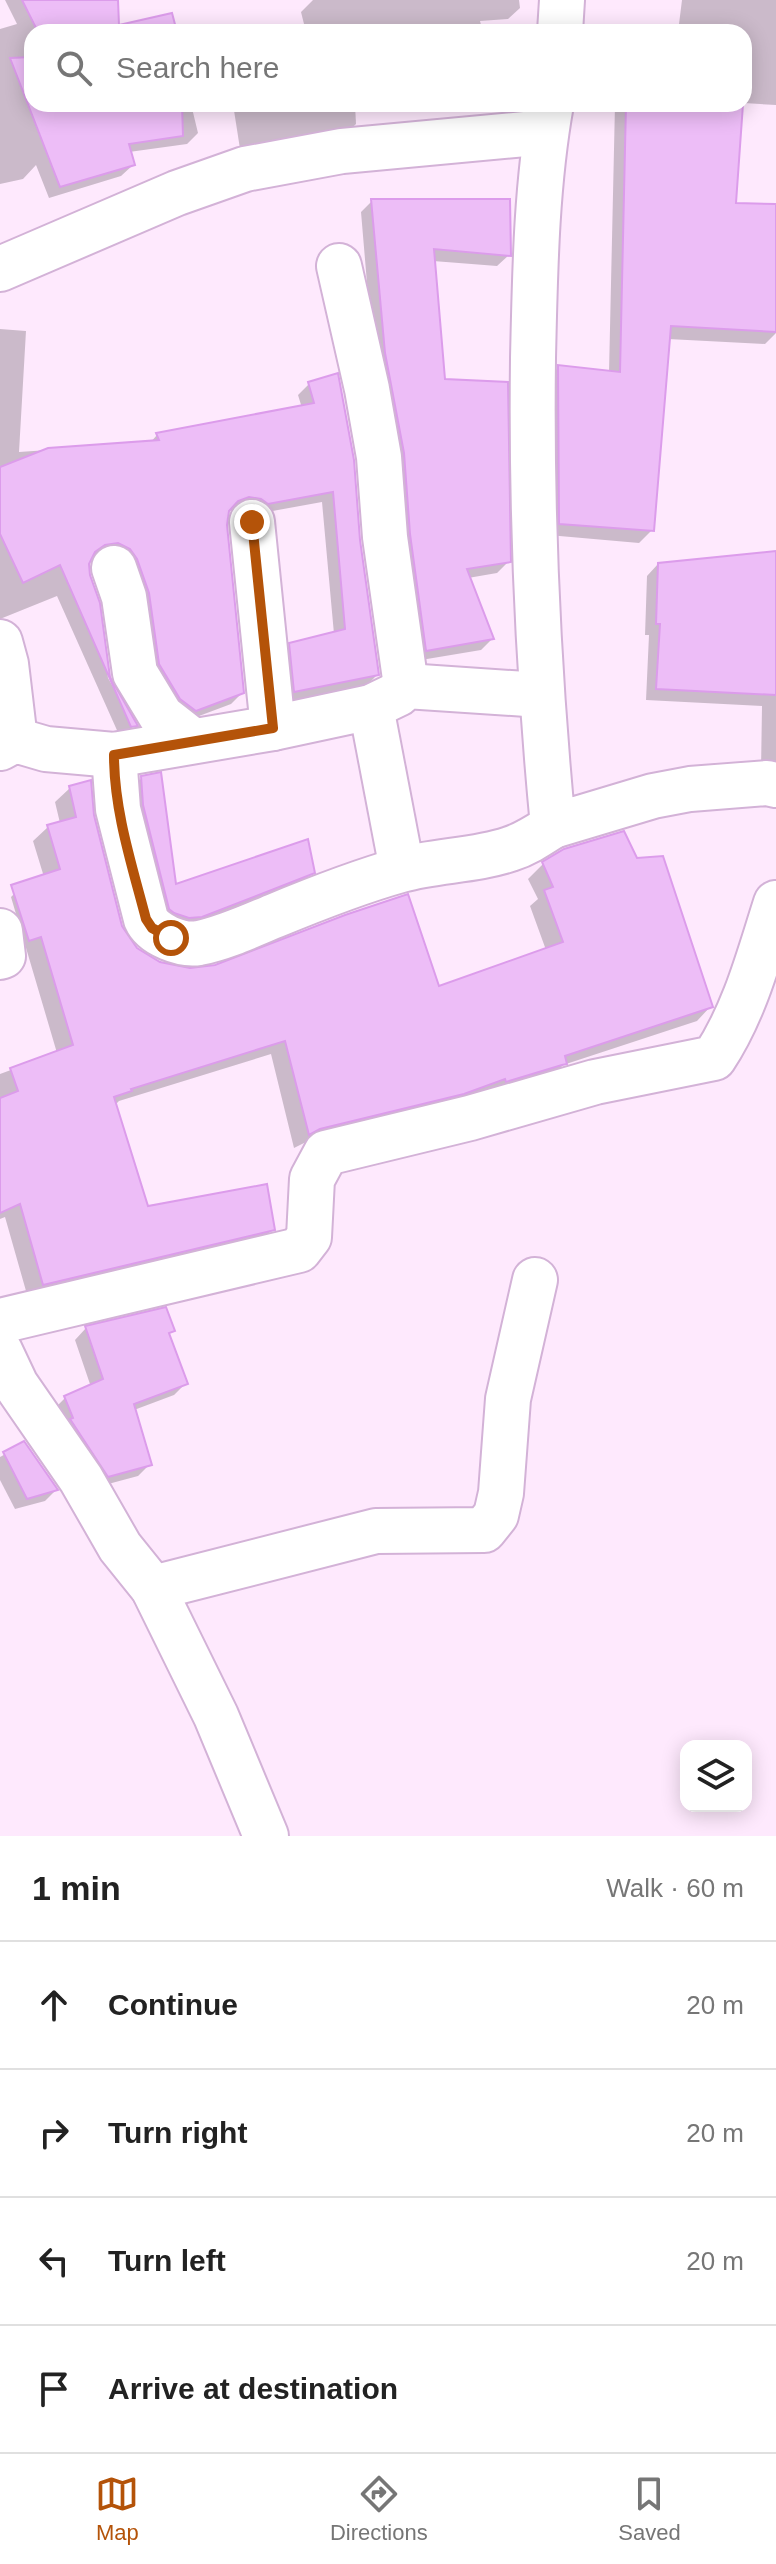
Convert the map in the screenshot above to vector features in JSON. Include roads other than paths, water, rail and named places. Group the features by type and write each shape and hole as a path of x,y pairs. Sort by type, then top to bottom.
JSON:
{"street":[{"path":"560,24 562,0"},
{"path":"0,269 177,193 245,169 548,118 535,234 533,404 534,536 541,695 553,826"},
{"path":"339,266 379,457 385,537 388,696 402,869"},
{"path":"252,522 273,728"},
{"path":"114,568 124,597 135,673 161,716 193,741"},
{"path":"0,642 6,664 7,744 46,749 114,755 273,728 388,696 541,695"},
{"path":"114,755 114,785 146,919 159,933 188,944 402,869 510,849 553,826 653,796 690,789 767,783 776,785"},
{"path":"0,1321 299,1250 309,1237 312,1179 326,1153 470,1118 595,1082 714,1058 730,1034 749,988 776,903"},
{"path":"0,931 3,956 0,957"},
{"path":"153,1588 376,1531 484,1530 496,1515 501,1493 508,1399 535,1280"},
{"path":"0,1351 16,1385 81,1479 120,1547 153,1588 216,1716 266,1836"}]}
